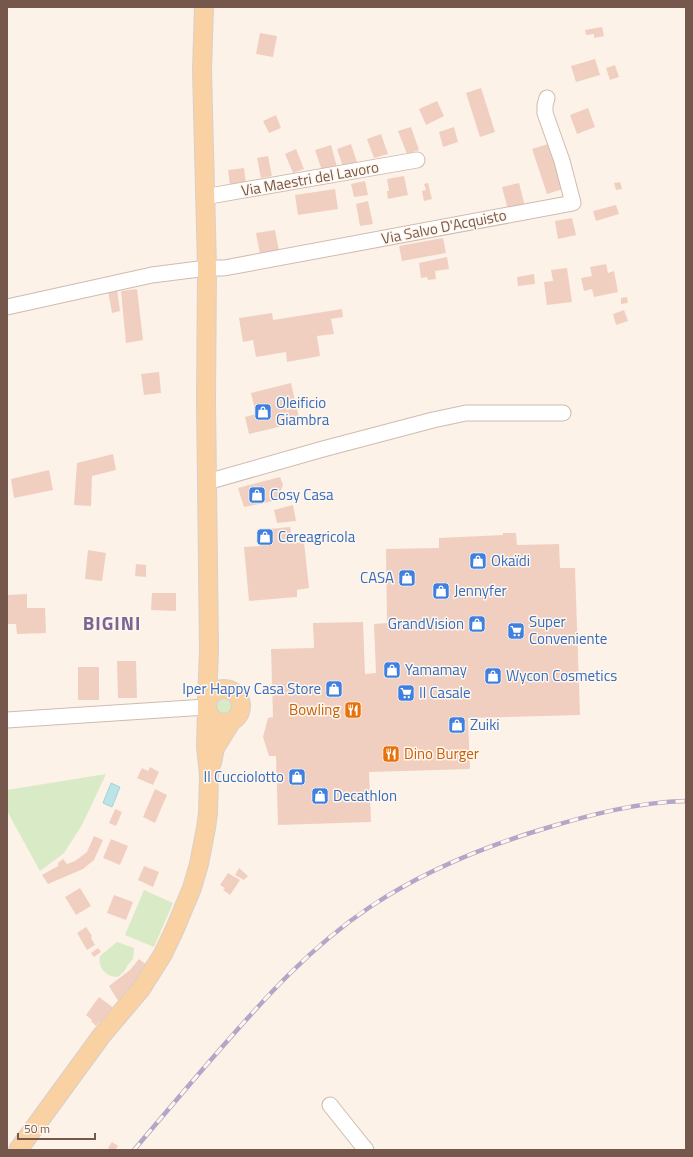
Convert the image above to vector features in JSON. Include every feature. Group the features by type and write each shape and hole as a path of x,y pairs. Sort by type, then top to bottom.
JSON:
{"main road":[{"path":"18,1150 102,1035 141,989 163,954 192,888 199,864 208,813 209,775 206,747 209,650 206,400 207,268 204,197 202,70 204,7"},
{"path":"209,650 214,667 226,689"},
{"path":"209,775 215,748 231,722 239,716 241,704 237,694 233,691 220,689 214,692 207,706 212,719 216,722 231,722"}],"street":[{"name":"Via Salvo D'Acquisto","path":"207,268 224,268 573,203 562,161 545,113 547,98"},
{"name":"Via Maestri del Lavoro","path":"204,197 417,160"},
{"path":"7,307 152,275 207,268"},
{"path":"207,482 433,420 466,414 563,413"},
{"path":"7,720 207,706"},
{"path":"330,1105 366,1150"},
{"path":"7,1146 11,1150"}],"green space":[{"path":"225,695 233,698 236,706 233,714 225,717 217,714 214,706 217,698"},
{"path":"106,774 82,825 64,853 40,871 7,811 7,790"},
{"path":"144,890 173,903 154,947 125,935"},
{"path":"117,942 134,948 133,959 123,973 117,977 113,977 103,970 99,960 100,956"}],"water":[{"path":"111,783 120,787 112,807 103,803"}],"building":[{"path":"602,27 604,36 594,38 594,34 586,35 585,30"},
{"path":"260,33 277,36 273,57 256,54"},
{"path":"595,59 600,75 576,82 571,66"},
{"path":"615,65 619,77 610,80 606,68"},
{"path":"481,88 495,132 480,137 466,93"},
{"path":"437,101 444,116 426,125 419,109"},
{"path":"588,108 595,127 577,134 570,115"},
{"path":"276,115 281,128 269,133 263,121"},
{"path":"411,127 419,150 407,154 398,131"},
{"path":"454,127 458,142 443,147 439,132"},
{"path":"381,134 388,154 374,158 367,139"},
{"path":"551,143 566,188 547,194 532,149"},
{"path":"351,144 357,162 343,167 337,149"},
{"path":"331,145 337,167 322,171 315,150"},
{"path":"296,149 304,169 293,173 285,154"},
{"path":"268,156 272,176 261,178 257,158"},
{"path":"244,168 246,184 230,186 228,170"},
{"path":"404,176 408,195 388,199 387,191 389,191 387,179"},
{"path":"365,181 368,195 354,197 351,184"},
{"path":"620,182 622,189 616,190 614,183"},
{"path":"428,183 432,199 424,201 422,191 426,190 424,184"},
{"path":"519,183 525,206 508,210 502,187"},
{"path":"335,189 338,209 298,215 295,195"},
{"path":"368,201 373,224 360,226 356,204"},
{"path":"616,205 619,214 596,221 593,211"},
{"path":"572,218 576,235 558,239 555,221"},
{"path":"275,230 279,251 260,254 256,233"},
{"path":"443,238 446,253 402,261 399,246"},
{"path":"447,257 449,269 435,271 436,279 428,280 427,277 421,278 419,263"},
{"path":"606,264 608,273 614,271 618,292 594,297 592,289 584,291 581,278 592,276 590,267"},
{"path":"567,268 572,302 547,305 544,282 553,281 551,270"},
{"path":"534,274 535,284 518,286 517,277"},
{"path":"117,289 120,311 112,313 108,291"},
{"path":"137,289 143,340 126,343 121,291"},
{"path":"627,297 628,303 621,304 621,298"},
{"path":"342,309 343,317 331,319 334,334 317,336 320,356 287,362 286,352 256,357 253,340 243,342 239,318 272,313 273,320"},
{"path":"624,310 628,321 616,325 613,314"},
{"path":"159,372 161,393 144,395 141,374"},
{"path":"291,383 300,422 249,434 245,417 256,414 251,393"},
{"path":"113,454 116,470 92,476 91,506 74,505 77,463"},
{"path":"49,470 53,490 14,498 11,479"},
{"path":"280,477 283,485 277,500 244,507 238,488"},
{"path":"293,505 296,521 277,523 274,510"},
{"path":"290,527 293,543 304,542 309,588 297,590 297,597 249,601 244,547 261,546 259,530"},
{"path":"503,533 516,533 517,545 559,544 560,568 575,568 580,715 468,718 470,769 369,772 371,822 278,825 276,756 269,756 263,737 268,718 273,717 271,649 314,648 313,623 363,622 365,674 376,673 374,624 387,623 386,549 439,548 439,538 503,535"},
{"path":"88,550 106,553 102,581 85,579"},
{"path":"136,564 146,565 146,577 135,576"},
{"path":"152,593 176,593 176,611 151,610"},
{"path":"27,594 27,608 45,608 46,633 17,634 16,624 8,624 7,595"},
{"path":"117,661 136,661 137,698 118,698"},
{"path":"78,667 99,667 99,700 78,700"},
{"path":"150,767 159,772 153,785 137,778 142,768 148,771"},
{"path":"155,789 167,795 155,823 143,817"},
{"path":"115,809 122,812 116,826 109,823"},
{"path":"94,836 103,840 94,860 83,869 48,884 42,875 58,866 58,863 63,859 67,864 75,861 87,852"},
{"path":"111,839 128,846 120,865 103,858"},
{"path":"144,866 159,872 153,887 138,880"},
{"path":"239,868 248,876 244,880 235,875"},
{"path":"228,873 240,880 230,895 223,890 225,888 220,885"},
{"path":"80,888 91,906 76,915 65,897"},
{"path":"114,895 133,902 126,920 107,913"},
{"path":"86,927 92,936 91,938 95,945 87,950 77,933"},
{"path":"98,948 101,952 94,957 91,953"},
{"path":"139,959 148,966 120,1004 109,986 130,970"},
{"path":"99,997 115,1009 103,1025 99,1022 96,1026 86,1015"},
{"path":"112,1142 118,1146 115,1150 110,1150 108,1148"}],"railway":[{"path":"134,1150 234,1034 288,975 327,939 390,894 432,872 476,852 520,836 614,810 650,804 686,801"}],"place":[{"name":"Oleificio Giambra","path":"263,412"},
{"name":"Cosy Casa","path":"257,495"},
{"name":"Cereagricola","path":"265,537"},
{"name":"Okaïdi","path":"478,561"},
{"name":"CASA","path":"407,578"},
{"name":"Jennyfer","path":"441,591"},
{"name":"GrandVision","path":"477,624"},
{"name":"Super Conveniente","path":"516,631"},
{"name":"Yamamay","path":"392,670"},
{"name":"Wycon Cosmetics","path":"493,676"},
{"name":"Iper Happy Casa Store","path":"334,689"},
{"name":"Il Casale","path":"406,693"},
{"name":"Bowling","path":"353,710"},
{"name":"Zuiki","path":"457,725"},
{"name":"Dino Burger","path":"391,754"},
{"name":"Il Cucciolotto","path":"297,777"},
{"name":"Decathlon","path":"320,796"}],"district":[{"name":"BIGINI","path":"112,623"}]}
